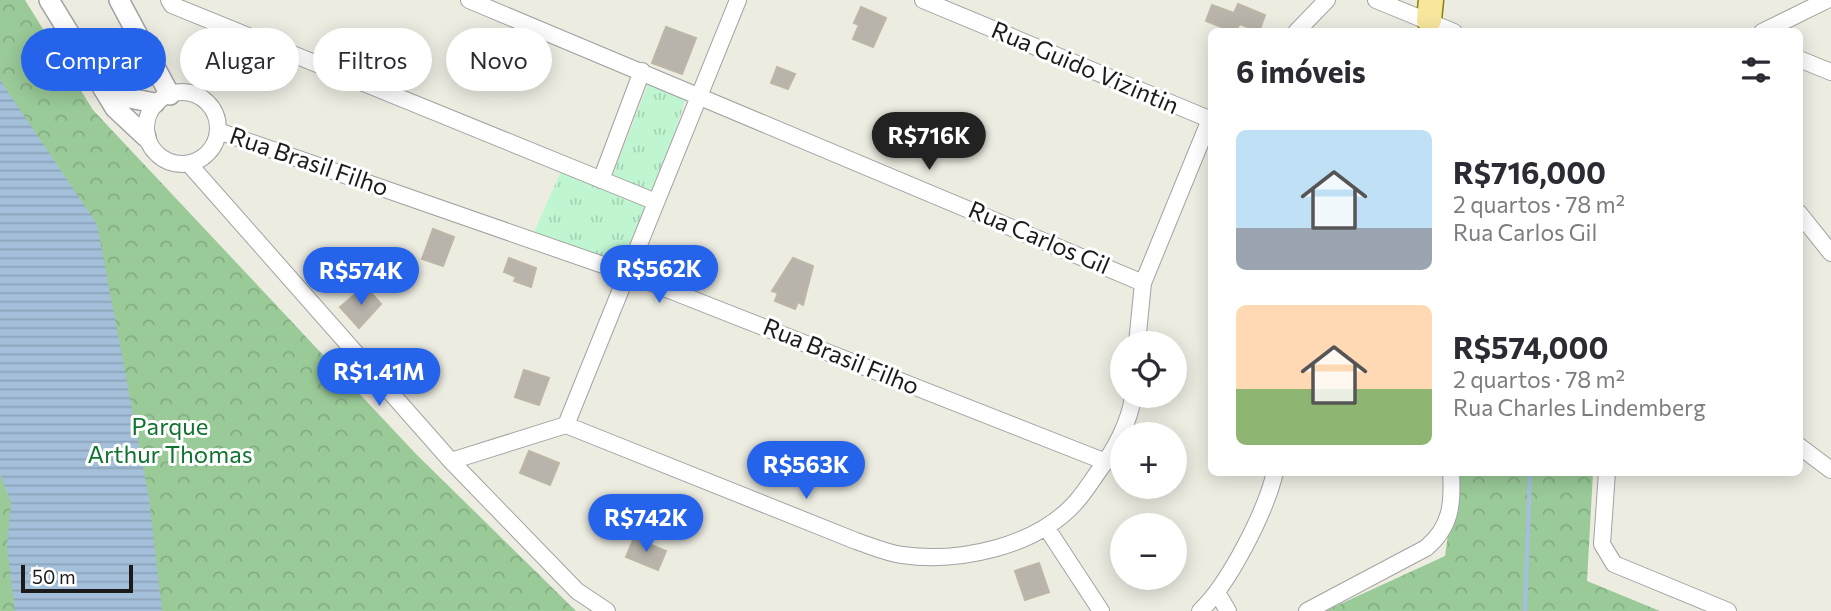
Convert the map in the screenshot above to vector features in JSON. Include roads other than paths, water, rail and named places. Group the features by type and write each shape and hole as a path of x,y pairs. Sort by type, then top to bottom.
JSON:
{"street":[{"path":"49,0 108,94 127,121 146,137 158,156 178,164 189,164 209,152 218,131 213,110 206,102 186,92 163,99 108,94"},
{"path":"119,0 163,99"},
{"path":"169,0 172,5 656,202"},
{"name":"Rua Carlos Gil","path":"469,0 1143,283"},
{"path":"566,425 626,273 702,96 738,0"},
{"name":"Rua Guido Vizintin","path":"923,0 1208,117"},
{"path":"1300,28 1327,0"},
{"path":"1376,0 1430,10 1450,28"},
{"path":"1770,28 1827,0"},
{"path":"1803,61 1831,72"},
{"path":"601,180 642,71"},
{"path":"146,137 148,115 163,99"},
{"path":"1138,331 1143,283 1208,123"},
{"name":"Rua Brasil Filho","path":"218,131 626,273 1106,462"},
{"path":"189,164 451,461 577,591 607,611"},
{"path":"1803,219 1831,253"},
{"path":"451,461 566,425 856,541 901,555 940,557 995,549 1046,527 1075,503 1106,462 1131,408"},
{"path":"1803,449 1831,470"},
{"path":"1200,611 1218,594 1271,492 1274,476"},
{"path":"1307,611 1368,581 1437,539 1448,522 1451,476"},
{"path":"1607,476 1602,544 1614,565 1728,611"},
{"path":"1046,527 1101,611"},
{"path":"1218,594 1228,611"}],"water":[{"path":"0,80 97,224 149,498 162,611 15,611 7,547 11,502 0,474"}],"waterway":[{"path":"1525,611 1530,476"}],"park label":[{"name":"Parque Arthur Thomas","path":"170,441"}]}
